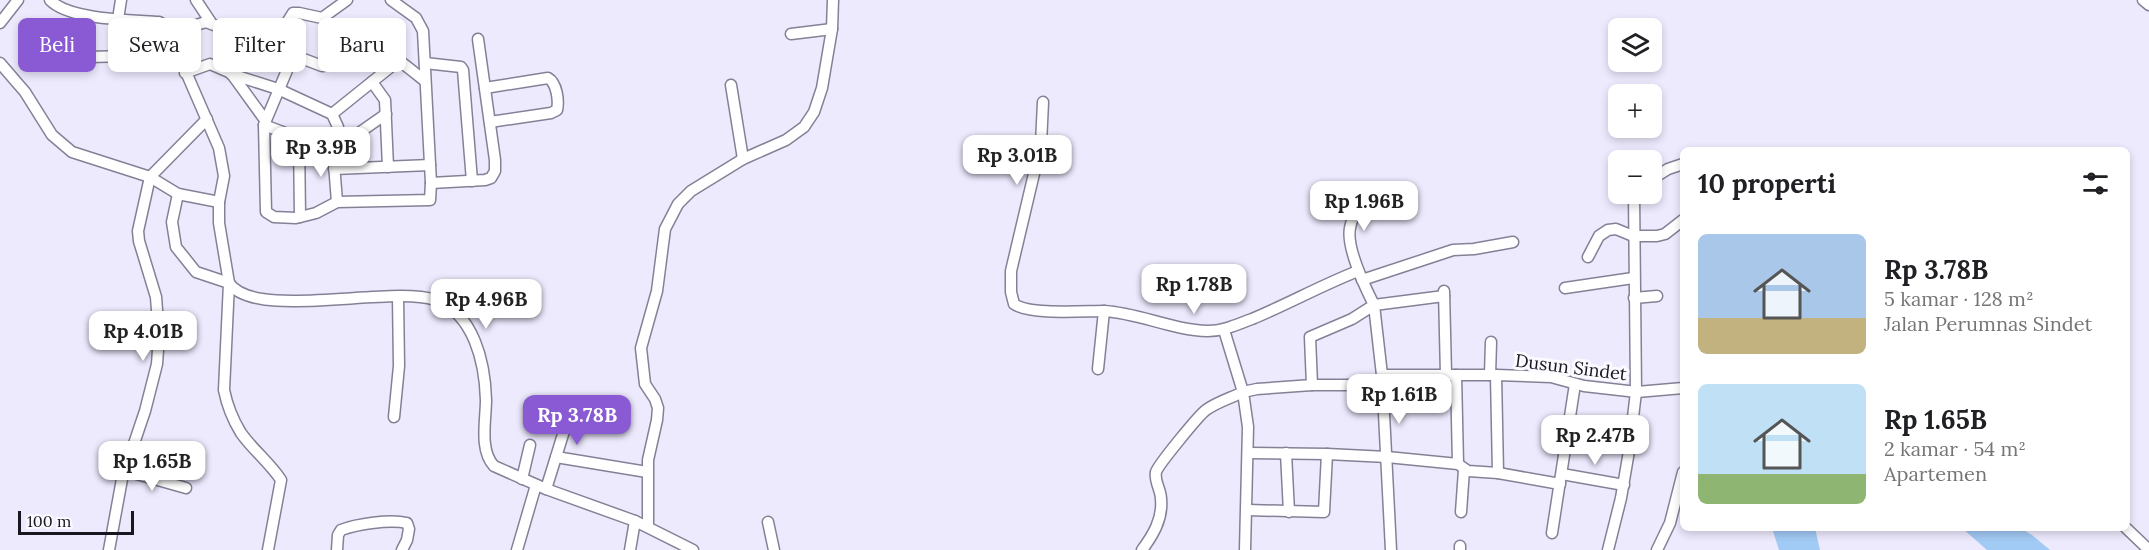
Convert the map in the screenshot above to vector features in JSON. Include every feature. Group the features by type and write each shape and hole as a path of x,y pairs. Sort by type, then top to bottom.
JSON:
{"street":[{"path":"0,23 18,0"},
{"path":"50,0 65,11 118,18 121,0"},
{"path":"196,0 212,24"},
{"path":"290,18 292,14 299,13 322,18 347,0"},
{"path":"286,72 265,123 266,212 269,216 300,217 316,213 337,202 430,200 423,31 416,18 392,0"},
{"path":"648,527 648,454 658,408 645,384 641,348 657,291 665,229 684,196 743,159 796,134 814,112 822,88 832,29 833,0"},
{"path":"2143,0 2149,5"},
{"path":"201,23 212,24"},
{"path":"791,34 832,29"},
{"path":"431,183 488,179 495,171 478,39"},
{"path":"0,63 25,92 52,135 64,147 80,155 150,177 178,194 219,202"},
{"path":"425,63 453,65 463,70 472,181"},
{"path":"268,550 281,480 242,434 227,403 224,390 228,283 219,223 219,202 224,177 222,161 215,135 185,73 210,64 231,74 278,89 332,114 338,127 333,151 337,202"},
{"path":"406,68 425,81"},
{"path":"332,114 385,72"},
{"path":"231,74 265,123 333,151"},
{"path":"485,88 548,78 555,84 557,110 551,113 490,122"},
{"path":"372,82 385,100 388,167"},
{"path":"732,85 743,159"},
{"path":"1043,102 1041,144 1011,271 1011,292 1014,304 1020,308 1119,312 1162,325 1208,331 1224,330 1283,306 1330,282 1453,250 1513,242"},
{"path":"333,151 386,114"},
{"path":"109,550 122,479 145,411 157,364 159,336 156,297 138,231 150,177 207,119"},
{"path":"299,138 300,217"},
{"path":"334,169 430,165"},
{"path":"1662,173 1680,165"},
{"path":"1364,192 1350,228 1360,276 1374,304 1383,380 1391,550"},
{"path":"178,194 172,222 176,247 196,272 228,283 232,288 244,294 268,299 318,302 399,297 435,300 451,308 463,319 481,357 486,397 487,456 494,466 541,487 635,521 693,550"},
{"path":"1608,550 1624,485 1636,392 1634,204"},
{"path":"1588,256 1599,236 1608,230 1623,230 1633,236 1657,236 1665,234 1680,222"},
{"path":"1565,288 1634,278"},
{"path":"1312,385 1310,337 1352,319 1374,304 1444,293 1461,467 1461,512"},
{"path":"1634,298 1657,296"},
{"path":"394,417 399,366 399,297"},
{"path":"1098,369 1104,311"},
{"path":"1224,330 1244,392 1248,428 1245,550"},
{"path":"1491,342 1498,473"},
{"name":"Dusun Sindet","path":"1142,550 1153,534 1160,515 1161,498 1156,472 1161,461 1178,444 1204,411 1244,392 1257,389 1451,375 1551,377 1575,384 1636,392 1680,388"},
{"path":"1552,533 1575,384"},
{"path":"517,550 541,487 556,457 572,405"},
{"path":"522,479 530,444"},
{"path":"1248,453 1387,457 1498,473 1624,485"},
{"path":"1286,453 1289,512"},
{"path":"1247,510 1325,511 1327,454"},
{"path":"556,457 647,472"},
{"path":"126,471 186,488"},
{"path":"1657,550 1670,523 1680,484"},
{"path":"337,550 338,535 341,530 350,526 399,521 407,523 409,529 402,550"},
{"path":"630,550 635,521"},
{"path":"768,522 774,550"},
{"path":"2129,531 2149,550"}],"water":[{"path":"1773,531 1816,531 1820,550 1779,550"},
{"path":"1965,531 2025,531 2050,550 1987,550"}]}
